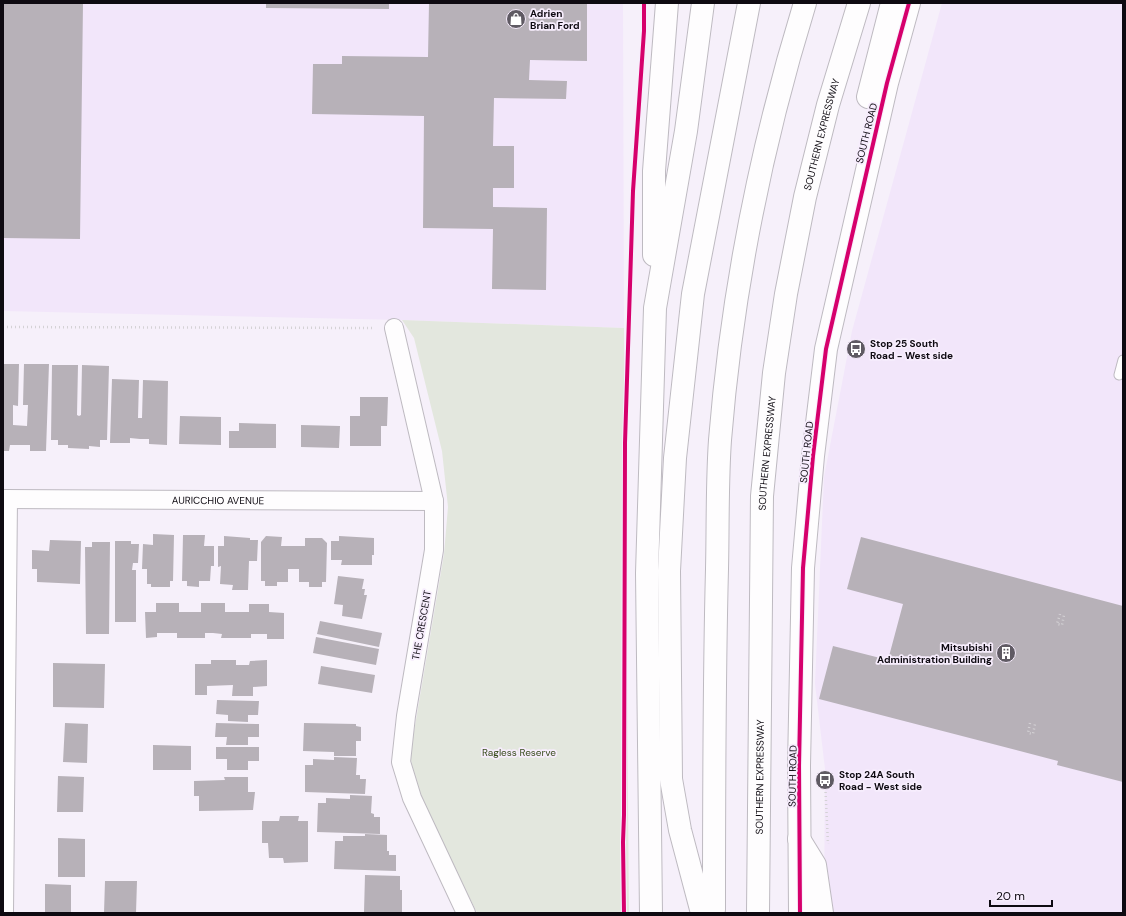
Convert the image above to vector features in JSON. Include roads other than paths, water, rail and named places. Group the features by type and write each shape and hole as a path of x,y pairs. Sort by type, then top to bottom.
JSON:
{"highway":[{"path":"655,308 686,131 703,3"},
{"path":"708,912 690,873 680,830 671,779 669,571 675,458 693,294 749,3"},
{"path":"708,912 720,442 732,328 749,219 766,142 783,75 805,3"},
{"name":"SOUTHERN EXPRESSWAY","path":"758,913 762,496 774,373 786,294 805,197 828,105 859,3"},
{"path":"826,348 826,307 850,169 892,3"},
{"name":"SOUTH ROAD","path":"800,913 799,839 803,568 813,456 826,348 848,260 864,178 883,97 909,3"},
{"path":"651,913 647,573 655,308 654,171 665,9"},
{"path":"799,839 815,865 822,913"}],"street":[{"name":"THE CRESCENT","path":"394,328 434,501 434,550 406,716 401,762 412,798 466,913"},
{"name":"AURICCHIO AVENUE","path":"6,499 434,501"},
{"path":"4,913 6,499"}],"lane":[{"path":"1119,375 1123,360"}],"place":[{"name":"Adrien Brian Ford","path":"516,19"},
{"name":"Stop 25 South Road - West side","path":"856,349"},
{"name":"Mitsubishi Administration Building","path":"1006,653"},
{"name":"Stop 24A South Road - West side","path":"825,780"}],"park label":[{"name":"Ragless Reserve","path":"519,752"}]}
